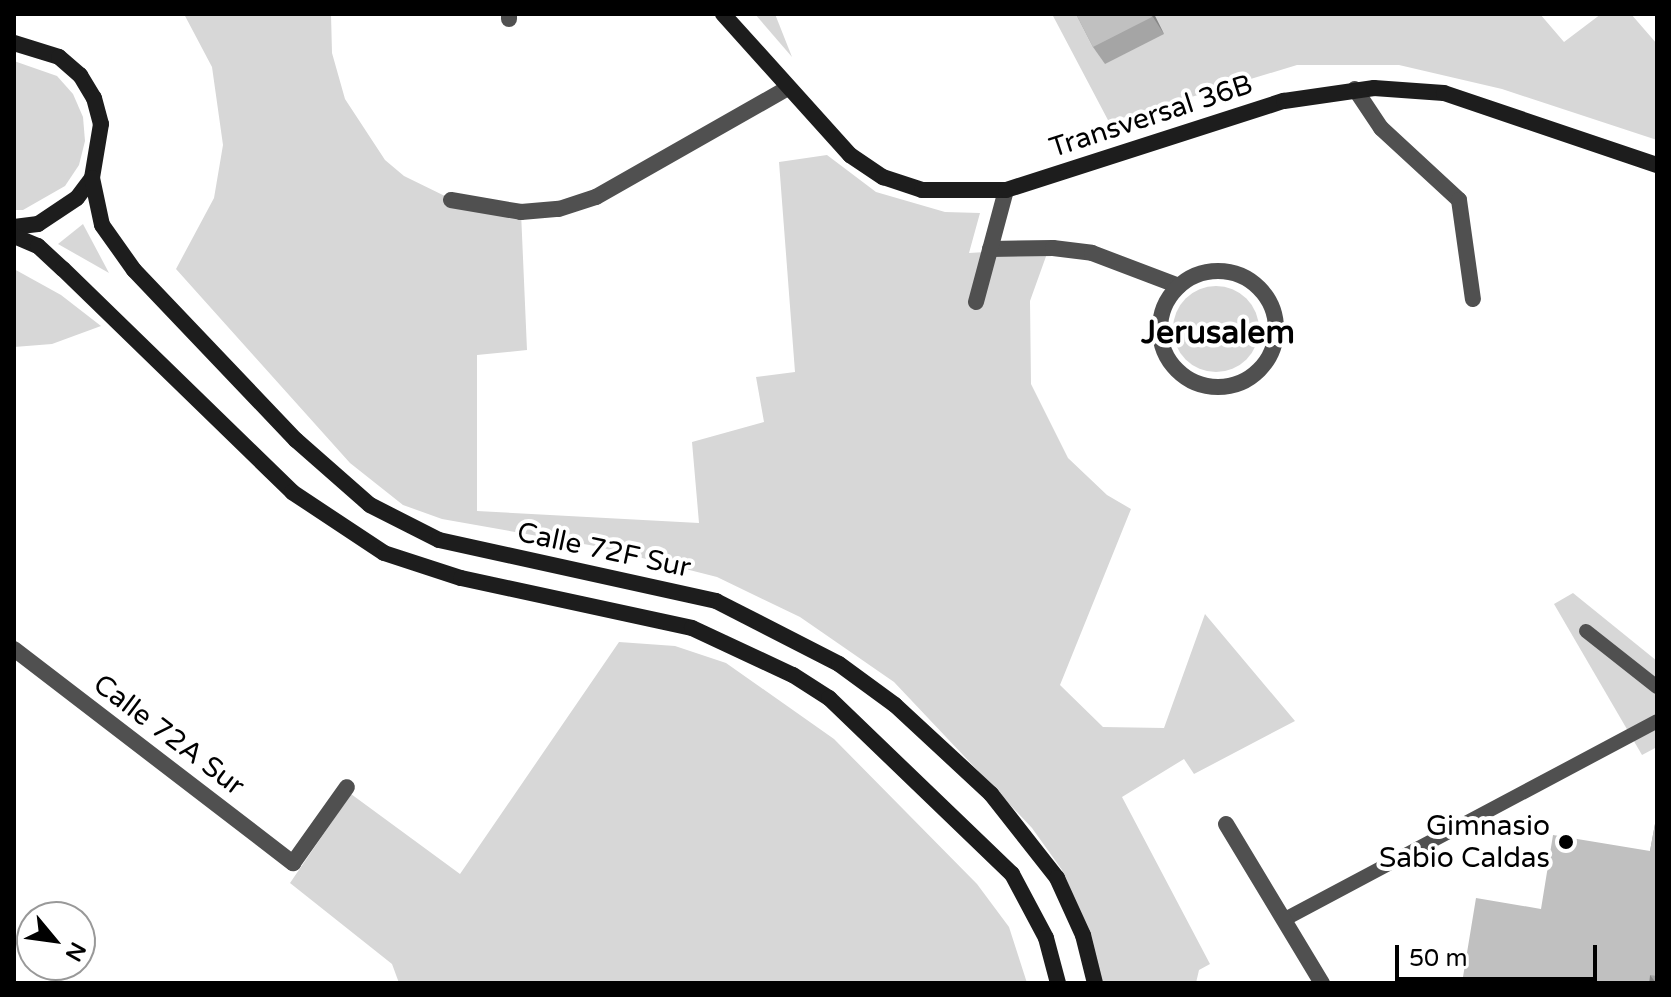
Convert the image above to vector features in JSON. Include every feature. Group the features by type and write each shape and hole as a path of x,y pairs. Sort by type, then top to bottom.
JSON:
{"street":[{"name":"Transversal 36B","path":"723,14 786,89 850,155 883,177 942,193 1006,190 1312,94 1355,89 1444,93 1657,165"},
{"path":"14,43 59,57 94,98 101,138 92,178 59,214 38,224 14,227"},
{"path":"451,200 521,212 559,209 596,197 786,89"},
{"path":"1355,89 1368,115 1459,200 1473,299"},
{"name":"Calle 72F Sur","path":"92,178 102,225 134,270 296,440 370,505 439,540 716,601 839,664 895,705 991,794 1057,878 1083,935 1095,983"},
{"path":"976,302 1006,190"},
{"name":"Calle 72F Sur","path":"14,236 38,246 63,269 292,492 384,553 461,578 692,628 779,668 829,698 1012,874 1046,938 1058,983"},
{"path":"990,249 1053,248 1092,253 1179,286 1214,270 1251,280 1265,293 1274,311 1273,350 1249,379 1212,388 1193,382 1172,364 1160,338 1160,319 1179,286"},
{"name":"Calle 72A Sur","path":"14,649 293,863 347,787"},
{"path":"1226,824 1287,918 1322,983"}],"lane":[{"path":"1586,631 1657,687"},
{"path":"1287,918 1657,721"}],"shaded area":[{"path":"184,14 331,14 332,53 345,99 385,160 404,176 451,199 521,212 527,350 477,355 477,511 699,523 692,442 764,422 756,377 795,372 779,162 827,155 876,192 945,212 980,213 969,253 1049,248 1030,301 1031,384 1068,458 1107,495 1131,509 1060,685 1103,727 1164,728 1205,614 1295,721 1194,774 1184,759 1122,797 1210,964 1199,970 1196,983 1095,983 1062,870 1032,828 894,682 800,617 717,577 595,546 442,519 403,505 350,463 176,269 214,198 223,145 212,67"},
{"path":"755,14 775,14 792,57"},
{"path":"1052,14 1540,14 1564,42 1601,14 1631,14 1657,44 1657,140 1502,89 1399,65 1297,65 1109,122"},
{"path":"14,61 57,76 73,94 83,117 85,141 79,165 65,186 23,210 14,210"},
{"path":"83,224 109,273 58,244"},
{"path":"14,269 61,295 101,326 52,344 14,347"},
{"path":"1216,286 1232,290 1246,299 1255,313 1259,329 1255,345 1246,359 1232,368 1216,372 1200,368 1186,359 1177,345 1173,329 1177,313 1186,299 1200,290"},
{"path":"1573,593 1657,661 1657,747 1642,755 1554,604"},
{"path":"619,642 675,646 726,663 834,739 977,884 1009,927 1027,983 399,983 392,964 290,883 351,794 460,874"}],"building":[{"path":"1076,14 1151,14 1152,17 1093,47"},
{"path":"1657,813 1657,976 1650,975 1649,983 1462,983 1476,898 1541,909 1553,835 1650,851"}],"place":[{"name":"Gimnasio Sabio Caldas","path":"1566,842"}],"district":[{"name":"Jerusalem","path":"1218,333"}]}
